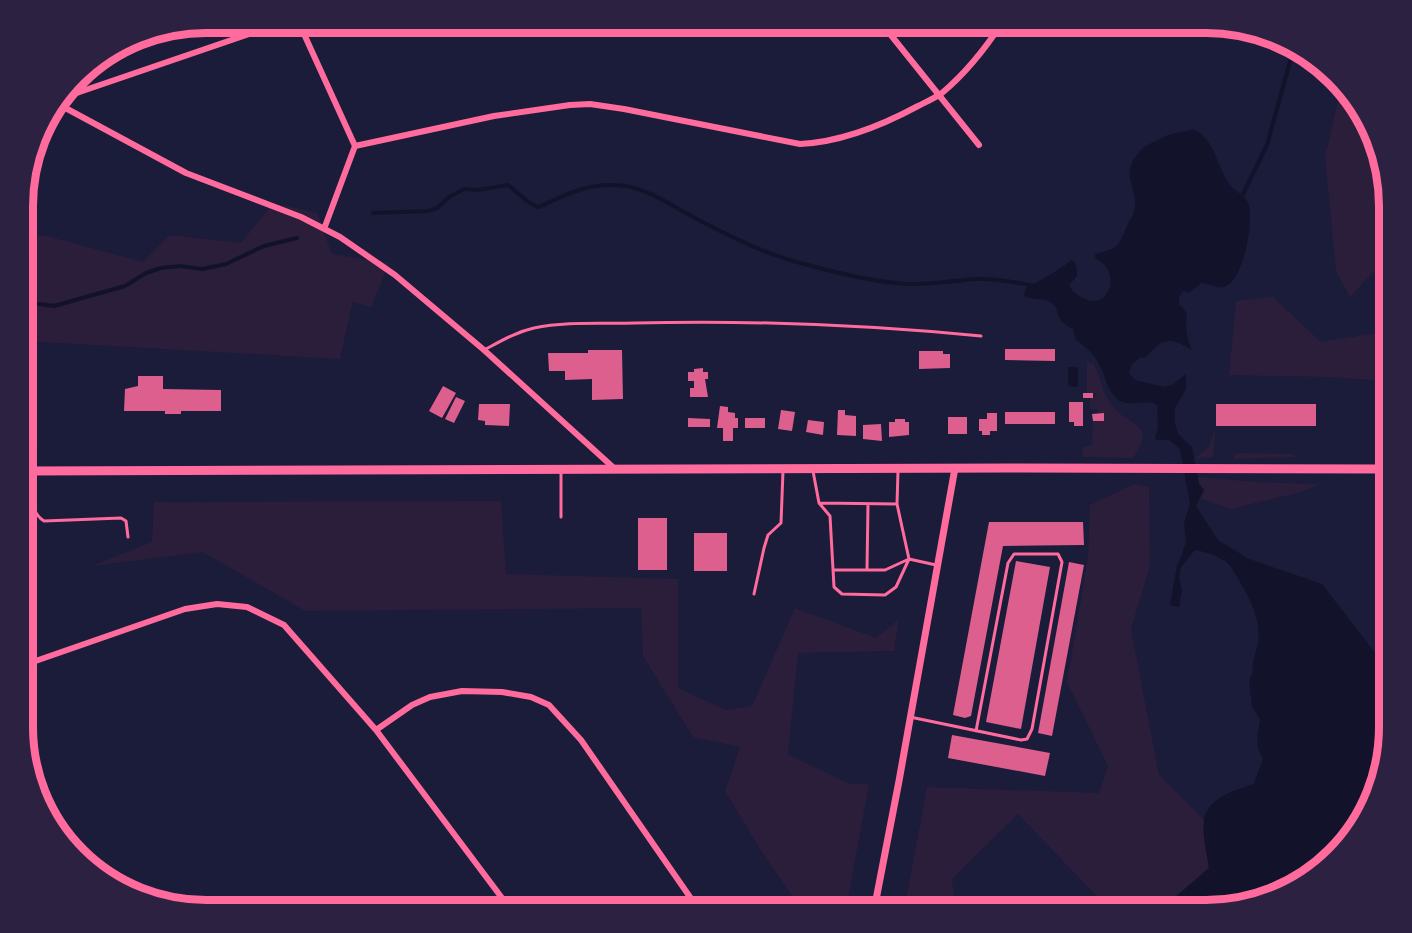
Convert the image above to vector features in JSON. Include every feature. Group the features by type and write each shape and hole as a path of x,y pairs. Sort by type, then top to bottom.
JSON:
{"main road":[{"path":"33,471 955,468 1379,470"}],"street":[{"path":"75,94 249,33"},
{"path":"304,33 355,146 324,229"},
{"path":"889,33 980,145"},
{"path":"355,146 494,116 590,104 800,144 821,143 876,127 940,95 967,70 995,33"},
{"path":"64,107 186,173 302,217 340,237 395,275 484,350 615,469"},
{"path":"876,900 955,468"},
{"path":"33,662 185,609 217,604 247,607 284,625 376,730 504,900"},
{"path":"376,730 412,705 430,697 462,691 502,692 531,697 549,705 581,740 692,900"}],"lane":[{"path":"484,350 517,333 537,327 570,325 691,322 901,329 981,336"},
{"path":"754,594 768,536 781,523 783,469"},
{"path":"812,469 819,503 830,516 834,587 842,594 885,595 896,586 909,559 897,504 898,469"},
{"path":"561,470 561,517"},
{"path":"819,503 897,504"},
{"path":"867,570 868,504"},
{"path":"33,510 44,521 121,518 126,521 128,537"},
{"path":"910,717 976,731 1022,740 1027,739 1030,735 1062,562 1058,554 1014,554 1008,563 976,731"},
{"path":"833,570 885,570 909,559 938,566"}],"shaded area":[{"path":"1339,97 1356,120 1366,140 1379,195 1379,266 1350,297 1336,271 1325,157"},
{"path":"1193,129 1206,139 1228,182 1248,202 1250,225 1246,251 1237,274 1224,287 1201,283 1189,293 1183,291 1179,297 1179,304 1187,313 1188,341 1192,350 1166,341 1145,358 1141,357 1131,365 1129,373 1135,380 1164,387 1172,385 1186,374 1186,389 1175,408 1175,423 1178,434 1192,447 1199,484 1204,490 1196,506 1218,540 1249,559 1322,584 1379,658 1379,738 1376,760 1370,782 1350,823 1328,849 1292,877 1250,894 1217,900 1172,900 1209,868 1204,839 1204,821 1210,806 1223,796 1254,784 1263,758 1258,744 1260,719 1252,707 1249,680 1252,675 1258,637 1253,608 1239,580 1225,561 1214,555 1195,550 1181,567 1179,578 1182,590 1179,607 1170,605 1177,566 1186,543 1184,523 1190,504 1180,449 1169,440 1156,440 1157,405 1148,402 1127,403 1116,398 1097,360 1076,340 1073,329 1062,321 1054,305 1046,300 1024,296 1026,288 1057,271 1071,260 1074,261 1077,269 1077,276 1069,285 1073,291 1087,300 1094,301 1106,295 1109,289 1110,274 1106,266 1095,258 1095,254 1116,246 1133,214 1135,198 1130,179 1130,167 1133,160 1142,149 1156,141 1171,134"},
{"path":"273,203 317,213 332,254 389,263 371,308 353,301 340,359 33,342 33,237 43,235 143,262 170,235 241,243"},
{"path":"1273,297 1321,342 1379,333 1379,380 1229,375 1236,301"},
{"path":"1087,361 1090,364 1093,363 1106,397 1113,407 1139,427 1142,432 1140,447 1133,458 1083,457 1081,448 1092,445 1093,421 1104,421 1104,413 1098,414 1098,409 1090,409 1090,398 1097,394 1087,393"},
{"path":"1068,367 1078,367 1078,387 1068,386"},
{"path":"1216,426 1213,457 1194,459 1209,447"},
{"path":"1235,454 1290,454 1300,457 1233,459"},
{"path":"1198,477 1321,484 1297,493 1231,509 1200,498 1204,490 1199,484"},
{"path":"1134,484 1149,487 1150,566 1131,629 1159,775 1204,820 1209,869 1172,900 1100,900 1018,814 952,879 954,900 906,900 927,787 1099,793 1108,766 1067,682 1088,558 1090,505"},
{"path":"501,501 506,574 678,579 678,688 726,710 752,706 795,608 876,638 899,619 894,651 798,653 788,754 849,784 869,784 848,900 795,900 761,851 725,791 740,747 693,737 643,656 641,608 305,611 203,552 92,566 152,542 154,502"}],"building":[{"path":"1005,349 1055,349 1055,361 1005,360"},
{"path":"588,350 622,350 623,399 592,400 592,379 565,380 565,371 549,371 548,353 588,353"},
{"path":"919,351 943,351 943,354 950,354 950,368 919,369"},
{"path":"703,368 703,372 708,372 708,379 705,379 708,397 690,397 690,388 694,388 694,381 688,381 688,372"},
{"path":"138,376 163,376 163,389 221,390 221,411 181,411 181,414 165,414 165,411 124,411 125,389 138,386"},
{"path":"443,386 456,393 442,418 429,411"},
{"path":"1083,393 1093,393 1093,398 1083,398"},
{"path":"456,397 465,401 454,423 445,419"},
{"path":"1069,402 1083,402 1083,426 1074,426 1074,422 1069,422"},
{"path":"479,404 510,404 509,426 485,425 485,421 478,420"},
{"path":"1216,404 1316,404 1316,426 1216,426"},
{"path":"720,406 728,407 728,412 735,413 735,418 738,418 738,428 733,428 733,441 723,441 723,428 717,428"},
{"path":"781,410 795,412 792,431 778,429"},
{"path":"838,410 845,410 845,415 856,416 856,436 837,435"},
{"path":"1005,412 1055,412 1055,424 1005,424"},
{"path":"987,413 997,413 997,431 990,431 990,435 982,435 982,431 979,431 979,419 987,419"},
{"path":"1104,413 1104,421 1093,421 1092,414"},
{"path":"948,417 967,417 967,434 948,434"},
{"path":"688,418 710,419 710,427 688,427"},
{"path":"745,418 765,418 765,428 745,428"},
{"path":"895,419 905,419 905,422 909,422 909,435 889,437 889,422 895,422"},
{"path":"808,420 824,422 823,435 806,432"},
{"path":"881,424 882,441 863,439 863,425"},
{"path":"638,518 667,518 667,570 638,570"},
{"path":"989,522 1083,522 1084,545 1003,546 971,716 965,718 953,715"},
{"path":"694,533 727,533 727,571 694,571"},
{"path":"1016,561 1050,567 1021,729 986,722"},
{"path":"1069,562 1084,565 1052,736 1038,733"},
{"path":"952,735 1050,753 1045,776 948,758"}],"waterway":[{"path":"1241,198 1267,145 1291,56"},
{"path":"373,213 428,211 437,208 449,197 464,189 478,190 508,185 527,201 539,207 591,187 625,186 653,195 722,232 762,250 829,271 907,284 982,279 1034,286"},
{"path":"33,303 54,306 125,286 146,273 161,268 180,266 202,269 226,264 264,246 297,238"}]}
